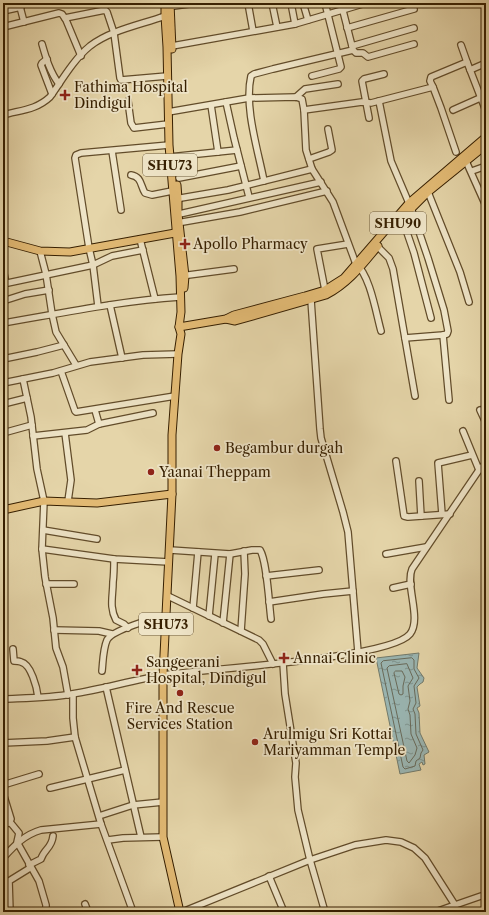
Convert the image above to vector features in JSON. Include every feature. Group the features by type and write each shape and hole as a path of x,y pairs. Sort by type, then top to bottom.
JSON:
{"main road":[{"name":"SHU73","path":"168,5 165,16 170,112 168,124 172,190 176,199 177,223 175,233 182,276 180,297 182,329 178,354 172,435 170,550 163,675 163,837 181,912"},
{"path":"168,5 172,46 170,112 171,156 176,199"},
{"path":"226,319 234,315 325,290 344,278 358,266 410,206 465,158 486,137"},
{"name":"SHU90","path":"182,329 194,325 226,319 235,321 311,300 326,295 339,288 378,246 402,218 410,206 428,192 465,158 486,145"},
{"path":"177,223 184,314 182,329"},
{"path":"3,241 40,251 70,252 175,233"},
{"path":"184,314 190,323 194,325"},
{"path":"3,510 44,501 97,503 172,494"}],"street":[{"path":"168,5 196,3"},
{"path":"248,3 253,31"},
{"path":"272,3 277,27"},
{"path":"291,3 295,24"},
{"path":"303,3 308,20"},
{"path":"312,76 340,68 341,66 325,3"},
{"path":"342,3 353,48 356,53 363,53 368,57 414,44"},
{"path":"172,46 295,24 366,3"},
{"path":"3,11 20,5 24,22"},
{"path":"348,28 414,9"},
{"path":"65,18 105,10 108,14 114,33 121,80 167,76"},
{"path":"3,27 62,14 81,56"},
{"path":"3,115 38,106 44,102 90,46 114,33 165,16"},
{"path":"264,181 252,126 249,98 250,79 252,75 338,54 414,28"},
{"path":"42,44 53,75 59,84"},
{"path":"461,45 486,111"},
{"path":"47,59 41,65 52,94"},
{"path":"456,152 430,81 431,77 467,62"},
{"path":"470,70 486,63"},
{"path":"369,118 362,81 364,79 384,74"},
{"path":"296,97 305,89 338,84"},
{"path":"304,110 360,102 371,103 433,87"},
{"path":"170,112 249,98 296,97 302,99 308,159 312,169 327,191 338,213 348,244 358,266 366,276 381,331"},
{"path":"453,110 480,98"},
{"path":"128,101 131,123 134,128 168,124"},
{"path":"379,101 391,161 410,206 444,310 448,333 443,335 405,338"},
{"path":"226,102 249,197"},
{"path":"211,105 218,152"},
{"path":"308,159 332,150 328,129"},
{"path":"98,306 93,265 75,158 76,155 81,153 169,145"},
{"path":"171,156 237,150"},
{"path":"112,151 121,210"},
{"path":"465,158 486,206"},
{"path":"179,178 241,166"},
{"path":"472,172 486,166"},
{"path":"176,199 246,185 312,169"},
{"path":"131,175 139,178 145,194 152,195 172,190"},
{"path":"176,214 320,182"},
{"path":"177,223 240,212 327,191"},
{"path":"428,192 460,272 469,302"},
{"path":"402,218 414,253 431,318"},
{"path":"140,239 155,299"},
{"path":"325,290 317,248 348,244"},
{"path":"378,246 389,258 393,269 415,396"},
{"path":"3,269 5,283 93,265 112,256 143,250"},
{"path":"40,251 46,274 56,332 76,365"},
{"path":"182,276 234,269"},
{"path":"3,301 25,294 49,290"},
{"path":"3,323 98,306 180,297"},
{"path":"311,300 321,438 344,512 348,532 358,652"},
{"path":"110,305 122,358"},
{"path":"443,335 449,400"},
{"path":"3,359 64,345"},
{"path":"3,384 53,374 76,365 90,362 143,355 178,354"},
{"path":"61,371 75,411 80,412 95,410 132,402 175,396"},
{"path":"23,379 32,425 37,468 44,501 42,549 46,584 53,618 56,648 63,667 70,695 75,737 101,824 133,912"},
{"path":"3,404 27,398"},
{"path":"95,410 99,424"},
{"path":"480,410 486,423"},
{"path":"33,436 87,430 99,424 153,413"},
{"path":"3,433 32,425"},
{"path":"463,431 479,470"},
{"path":"65,433 71,480 68,501"},
{"path":"442,514 438,462 472,455"},
{"path":"396,461 404,516 450,514"},
{"path":"3,699 70,695 163,675 283,663 358,652 391,645 403,640 409,636 413,626 414,612 410,573 479,470 486,463"},
{"path":"419,481 421,516"},
{"path":"43,530 97,539"},
{"path":"386,554 426,547"},
{"path":"42,549 114,559 169,562"},
{"path":"170,550 215,554 230,554 260,550 263,554 271,619"},
{"path":"241,631 245,574 244,551"},
{"path":"193,608 198,552"},
{"path":"209,616 215,554"},
{"path":"223,623 230,554"},
{"path":"114,559 111,604 112,611 116,620 128,628"},
{"path":"266,576 319,570"},
{"path":"46,584 74,584"},
{"path":"393,588 411,584"},
{"path":"269,602 353,591"},
{"path":"168,596 259,640 263,644 273,664"},
{"path":"54,630 99,631 112,634 152,619 166,616"},
{"path":"102,671 105,647 112,634"},
{"path":"13,650 14,661 21,662 29,669 36,686 38,697"},
{"path":"283,663 285,694 296,763 295,777 298,810 325,912"},
{"path":"106,687 140,837"},
{"path":"3,743 47,741 75,737"},
{"path":"50,788 125,770"},
{"path":"3,785 39,774"},
{"path":"3,793 11,819 10,822 19,833 18,842 39,881 46,905 46,912"},
{"path":"99,816 133,805 163,802"},
{"path":"3,824 10,822"},
{"path":"3,857 26,836 41,830 101,824"},
{"path":"10,912 9,881 41,859 43,854 53,842 53,836"},
{"path":"108,840 140,837 163,837"},
{"path":"181,912 310,860 355,845 386,840 401,842 414,848 426,858 455,905"},
{"path":"269,876 284,912"},
{"path":"435,912 481,896"},
{"path":"85,904 88,912"}],"water":[{"path":"419,653 417,668 424,678 423,682 417,687 420,706 417,708 419,713 420,733 429,752 424,755 425,764 423,765 422,762 419,764 421,770 400,774 376,658"}],"place":[{"name":"Fathima Hospital Dindigul","path":"65,95"},
{"name":"Apollo Pharmacy","path":"185,244"},
{"name":"Begambur durgah","path":"217,448"},
{"name":"Yaanai Theppam","path":"151,472"},
{"name":"Annai Clinic","path":"284,658"},
{"name":"Sangeerani Hospital, Dindigul","path":"137,670"},
{"name":"Fire And Rescue Services Station","path":"180,693"},
{"name":"Arulmigu Sri Kottai Mariyamman Temple","path":"255,742"}]}
